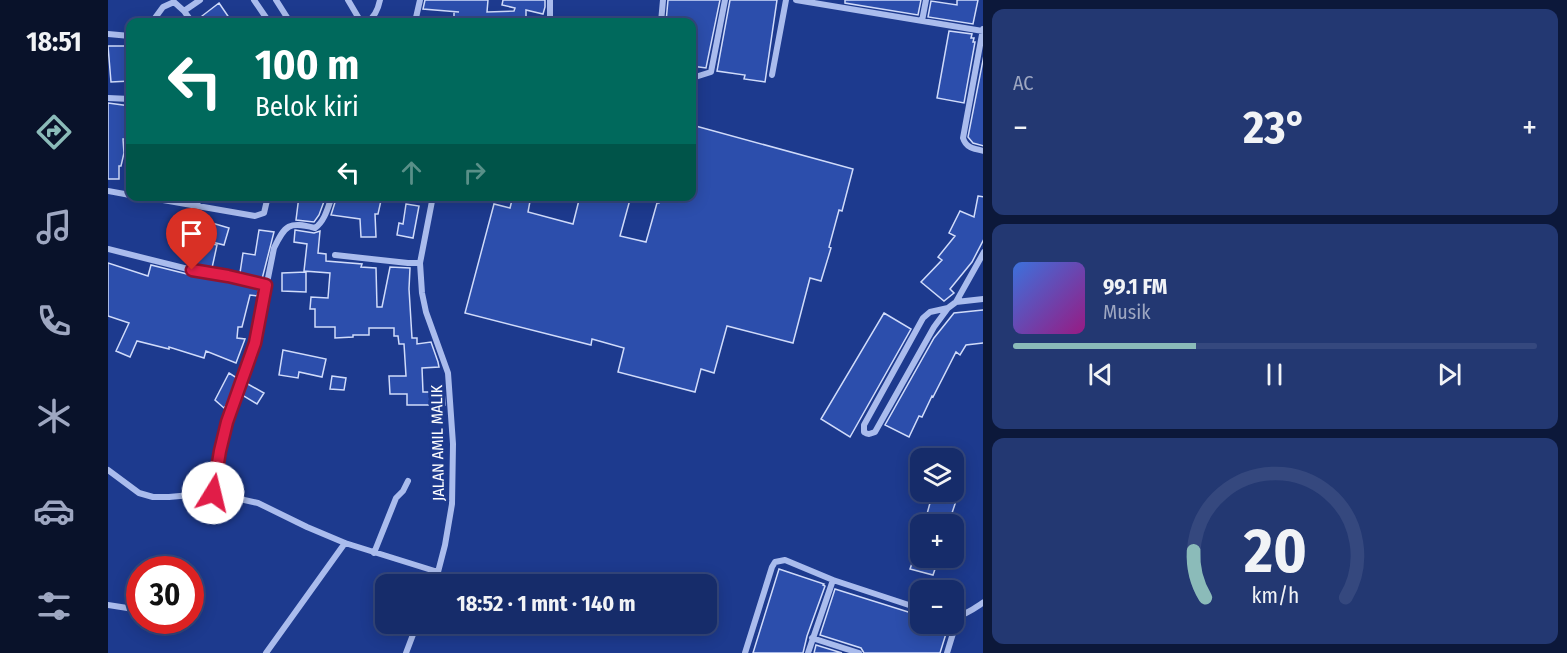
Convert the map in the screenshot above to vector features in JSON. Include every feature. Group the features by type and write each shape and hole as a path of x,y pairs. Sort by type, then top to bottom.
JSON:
{"street":[{"path":"184,11 200,0"},
{"path":"254,0 266,18"},
{"path":"276,0 288,18"},
{"path":"348,0 359,18"},
{"path":"373,18 380,0"},
{"path":"416,18 420,0"},
{"path":"550,0 550,18"},
{"path":"661,18 663,0"},
{"path":"696,77 711,72 725,0"},
{"path":"772,75 786,0"},
{"path":"796,0 983,30 963,138 965,144 971,148 983,151"},
{"path":"922,21 926,0"},
{"path":"155,18 163,7 173,1 189,18"},
{"path":"108,34 126,36"},
{"path":"108,98 126,99"},
{"path":"108,191 126,194"},
{"path":"168,201 255,216 264,213 267,201"},
{"path":"197,206 198,201"},
{"path":"213,493 227,422 255,343 274,248 280,234 290,225 315,228 318,226 322,222 330,201"},
{"name":"JALAN AMIL MALIK","path":"432,201 420,263 422,294 426,312 448,373 453,444 452,504 446,545 438,572"},
{"path":"108,249 192,270 266,285"},
{"path":"948,308 930,312 923,318 864,424 864,432 870,434 875,432 934,327 948,308 956,302 983,254"},
{"path":"335,255 420,263"},
{"path":"956,302 983,299"},
{"path":"108,470 139,493 153,497 169,497 213,493 258,503 345,543 438,572"},
{"path":"374,553 396,498 404,491 408,481"},
{"path":"266,653 345,543"},
{"path":"745,653 775,562 785,560 833,580 910,605"},
{"path":"808,653 833,580"},
{"path":"964,614 983,603"},
{"path":"108,605 126,608"},
{"path":"406,653 413,634"},
{"path":"947,653 952,634"},
{"path":"812,638 859,653"}],"building":[{"path":"425,0 488,0 487,12 514,11 515,8 502,5 503,0 545,0 543,14 526,10 526,18 454,18 454,12 459,12 423,9"},
{"path":"668,0 720,0 706,68 696,67 696,18 666,18"},
{"path":"730,0 777,0 765,82 744,79 745,75 717,71"},
{"path":"845,0 921,0 918,15 845,3"},
{"path":"957,0 978,0 973,24 928,17 931,1 957,5"},
{"path":"219,3 229,18 204,18 202,16"},
{"path":"949,31 972,34 971,38 974,38 973,42 975,42 964,103 937,98"},
{"path":"108,46 126,46 126,81 111,82"},
{"path":"983,60 983,146 973,143 968,137"},
{"path":"108,103 126,105 126,139 123,139 124,153 121,166 119,166 119,179 108,179"},
{"path":"696,126 853,169 842,211 839,210 821,281 810,278 793,343 727,326 714,373 701,369 695,392 618,372 624,348 592,339 591,345 465,313 494,204 510,208 512,201 530,201 528,212 573,224 579,201 630,201 620,236 646,242 657,203 660,201 696,201"},
{"path":"978,196 983,197 983,241 972,262 950,289 954,293 944,301 921,282 942,260 938,257 955,236 949,233 960,211 974,217"},
{"path":"298,201 324,201 314,222 296,220"},
{"path":"335,201 381,201 378,214 375,214 376,237 361,237 360,219 331,215"},
{"path":"406,204 419,206 413,238 397,235 399,223 403,224"},
{"path":"212,223 229,228 224,245 208,241"},
{"path":"259,230 274,232 262,279 240,273 243,253 255,255"},
{"path":"295,230 314,233 320,231 318,253 326,254 326,261 362,264 361,267 376,268 377,307 382,307 390,267 410,268 412,338 417,338 417,344 431,342 439,367 422,368 423,392 444,392 445,405 407,405 407,394 390,394 389,376 406,376 404,344 399,344 398,336 394,336 394,328 369,328 369,335 335,338 335,327 315,327 315,309 310,309 311,297 328,298 330,273 304,271 307,244 294,242"},
{"path":"200,241 217,245 212,268 194,265"},
{"path":"108,263 148,276 151,265 259,289 257,296 250,295 242,327 238,327 237,338 245,339 236,363 206,351 204,358 169,347 169,349 137,341 130,357 116,351 129,323 108,316"},
{"path":"306,272 306,292 282,291 282,273"},
{"path":"983,310 983,343 966,345 960,355 956,352 909,437 885,425 934,338 954,313"},
{"path":"884,313 911,329 850,437 821,419"},
{"path":"283,350 326,359 322,377 299,372 298,378 279,375"},
{"path":"229,373 237,378 224,408 215,400"},
{"path":"332,376 346,378 344,390 330,389"},
{"path":"246,383 264,393 257,404 242,395"},
{"path":"930,502 956,502 952,514 927,514"},
{"path":"910,568 935,568 933,575"},
{"path":"779,569 825,586 803,653 753,653"},
{"path":"835,589 910,613 910,634 946,634 940,653 864,653 861,648 820,635"},
{"path":"816,645 842,653 814,653"}],"route":[{"path":"192,270 266,285 260,325 227,422 213,493"}]}
